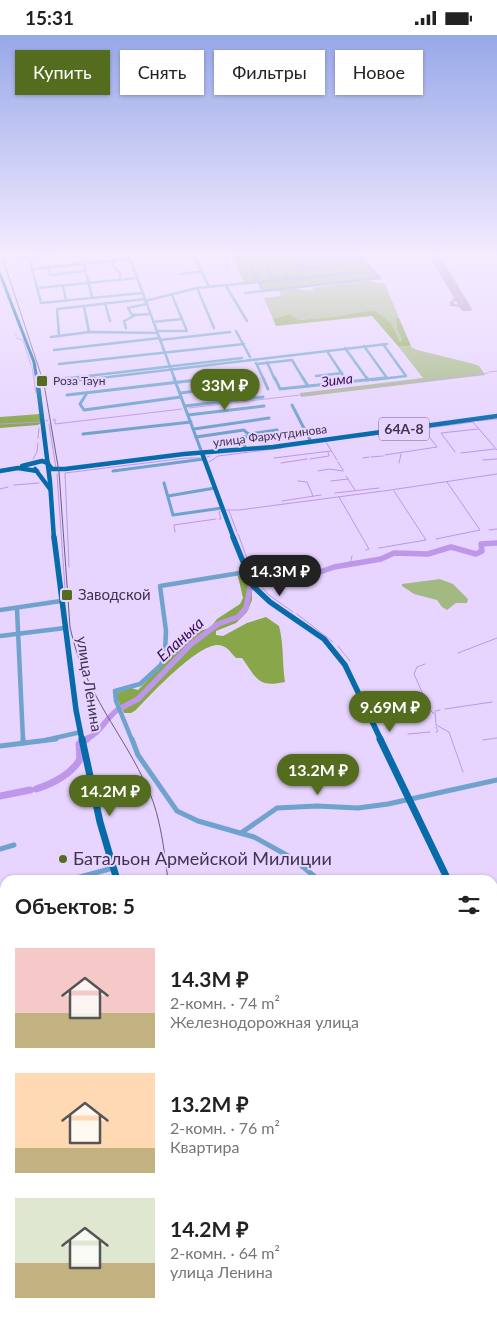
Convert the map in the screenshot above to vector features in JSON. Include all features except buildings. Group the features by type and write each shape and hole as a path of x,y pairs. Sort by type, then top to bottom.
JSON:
{"main road":[{"path":"15,313 34,362 48,463"},
{"name":"улица Фархутдинова","path":"48,463 52,469 65,469 202,453 221,453 497,416"},
{"path":"0,471 35,463 46,448"},
{"path":"202,453 250,580 257,591 270,602 324,639 345,665 446,875"},
{"path":"214,456 221,453"},
{"name":"64А-8","path":"35,463 42,461 48,463"},
{"path":"35,463 38,472 50,489"},
{"name":"улица Ленина","path":"48,463 61,601 81,735 100,822 115,875"},
{"path":"50,481 51,475 56,472 93,466"},
{"path":"17,468 38,472 65,469"},
{"path":"17,468 30,470 43,480"}],"street":[{"path":"57,313 59,335"},
{"path":"85,313 89,333"},
{"path":"108,313 110,321"},
{"path":"130,313 136,315 150,314 190,415 202,453"},
{"path":"51,337 89,333 187,331 179,313"},
{"path":"208,313 214,328"},
{"path":"242,313 247,321"},
{"path":"126,327 124,321 136,315"},
{"path":"153,322 182,319"},
{"path":"236,331 250,357"},
{"path":"54,350 230,332"},
{"path":"59,364 244,344"},
{"path":"62,380 385,344 406,376 280,389 267,362"},
{"path":"364,346 387,378"},
{"path":"345,348 368,380"},
{"path":"171,368 314,350"},
{"path":"327,351 348,382"},
{"path":"255,359 268,389"},
{"path":"257,363 292,360 308,386"},
{"path":"316,376 342,373"},
{"path":"68,395 243,375"},
{"path":"87,393 80,404 84,410 256,385"},
{"path":"185,406 263,397"},
{"path":"292,405 311,442"},
{"path":"190,415 264,406"},
{"path":"194,429 269,418"},
{"path":"83,434 191,422"},
{"path":"196,437 244,430 248,434 277,430"},
{"path":"246,450 242,437 249,437"},
{"path":"113,471 206,461"},
{"path":"164,483 173,515 222,507"},
{"path":"168,496 215,488"},
{"path":"246,572 160,586 166,631 165,651 161,665 140,685 115,691 116,701 138,755 177,811 198,821 254,837 292,858 313,875"},
{"path":"0,610 61,601"},
{"path":"17,609 23,706 23,743"},
{"path":"0,636 65,628"},
{"path":"0,746 81,735"},
{"path":"241,833 277,808 317,806 358,808 497,780"},
{"path":"0,849 14,845"},
{"path":"87,875 113,868"}],"green space":[{"path":"270,313 356,313 299,320 287,314 273,319"},
{"path":"356,313 377,313 390,322 400,342 403,340 397,329 396,318 399,318 411,346 398,346 372,316 276,326 273,319 288,314 299,320"},
{"path":"376,313 397,313 399,318 396,318 397,329 404,340 400,342"},
{"path":"408,345 417,350 474,364 479,366 485,375 301,397 300,393 423,378 398,346"},
{"path":"40,414 41,423 38,425 0,428 0,417"},
{"path":"238,576 245,577 252,590 252,600 247,612 236,623 216,631 216,635 223,636 247,623 266,617 279,626 285,682 276,684 263,683 255,676 242,658 236,658 226,648 217,645 208,647 198,653 174,672 136,710 131,713 124,713 117,698 117,693 131,688 138,690 165,662 168,647 190,637 195,632 210,628 217,619 240,604 243,598"},
{"path":"440,579 453,584 468,599 467,603 456,603 447,610 437,600 414,594 402,586 402,584"}],"waterway":[{"path":"16,338 23,340 31,365"},
{"path":"32,367 36,393"},
{"name":"Зима","path":"489,372 497,371"},
{"name":"Зима","path":"189,408 488,373"},
{"name":"Зима","path":"53,420 55,419 55,424 182,409"},
{"path":"477,421 497,419"},
{"name":"Зима","path":"0,424 41,422"},
{"path":"359,437 473,422 497,450"},
{"path":"49,424 56,468"},
{"path":"38,438 39,428"},
{"path":"455,452 441,433 478,429"},
{"path":"385,455 437,447 424,430"},
{"path":"326,442 337,460"},
{"path":"33,459 37,452 38,443"},
{"path":"209,462 218,456 282,448"},
{"path":"461,453 495,449"},
{"path":"274,458 331,451"},
{"path":"310,459 329,456 328,452"},
{"path":"399,463 401,454"},
{"path":"371,457 383,456"},
{"path":"363,458 369,457"},
{"path":"69,567 65,473 186,458 200,458"},
{"path":"281,463 307,459"},
{"path":"483,460 497,459"},
{"path":"338,462 343,470"},
{"path":"318,471 329,469 343,471"},
{"path":"57,474 65,588"},
{"path":"384,491 497,474"},
{"path":"331,481 348,479"},
{"path":"348,479 355,490"},
{"path":"298,481 307,482 313,496"},
{"path":"436,539 480,530 447,482"},
{"path":"14,485 39,483"},
{"path":"0,489 8,487"},
{"path":"335,493 379,488"},
{"path":"225,510 239,510 383,491"},
{"path":"379,548 426,540 394,491"},
{"path":"282,501 321,495"},
{"path":"339,497 369,549 366,550"},
{"path":"219,519 221,519 219,512 221,511"},
{"path":"229,511 237,532"},
{"path":"175,532 174,525 216,519"},
{"path":"489,530 497,529"},
{"path":"238,534 248,561"},
{"name":"Еланька","path":"123,707 138,699 190,645 218,624 238,617 246,608 250,588 268,575 281,572 309,576 334,567 381,559 394,553 428,554 451,547 476,554 482,551 481,544 497,543"},
{"path":"350,564 352,556"},
{"path":"258,583 269,595 293,612"},
{"path":"297,614 333,642"},
{"path":"458,653 497,638"},
{"path":"338,646 350,661"},
{"path":"425,664 417,667 414,674 430,710 434,714"},
{"path":"445,709 492,702"},
{"name":"Еланька","path":"85,740 99,730 117,710"},
{"path":"440,710 435,711 436,725 449,732 463,772"},
{"path":"436,727 438,731 436,732"},
{"path":"408,734 430,732"},
{"path":"483,740 497,738"},
{"name":"Еланька","path":"36,789 67,774 80,759 79,744 87,739"},
{"name":"Еланька","path":"0,796 30,790"}],"railway":[{"path":"21,313 44,384 59,472 70,627 76,651 94,693 128,750 149,791 159,824 167,875"}],"place":[{"name":"Роза Таун","path":"42,381"},
{"name":"Заводской","path":"67,595"},
{"name":"Батальон Армейской Милиции","path":"63,859"}]}
